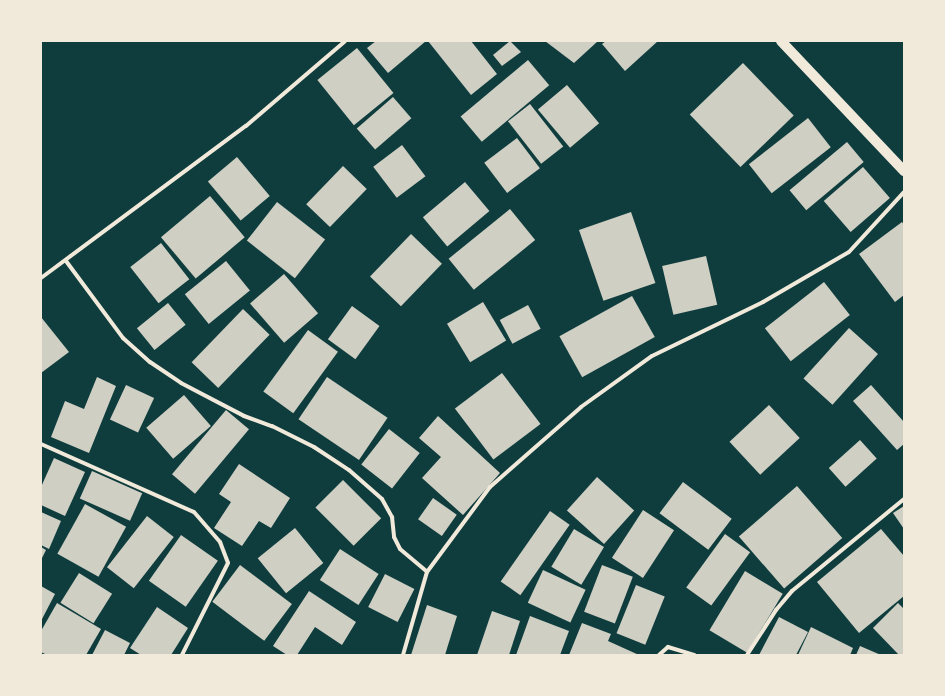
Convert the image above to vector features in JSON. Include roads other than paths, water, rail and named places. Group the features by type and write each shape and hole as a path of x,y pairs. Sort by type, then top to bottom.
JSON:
{"main road":[{"path":"781,41 904,171"}],"street":[{"path":"41,278 66,261 246,126 344,41"},
{"path":"403,655 427,572 490,487 581,407 652,356 762,302 849,252 904,192"},
{"path":"66,261 123,338 150,362 181,382 244,416 272,426 314,446 349,470 382,499 392,517 394,537 400,550 427,572"},
{"path":"41,444 194,512 220,542 228,563 182,655"},
{"path":"747,655 776,610 792,591 904,499"},
{"path":"658,655 668,647 695,655"}]}
